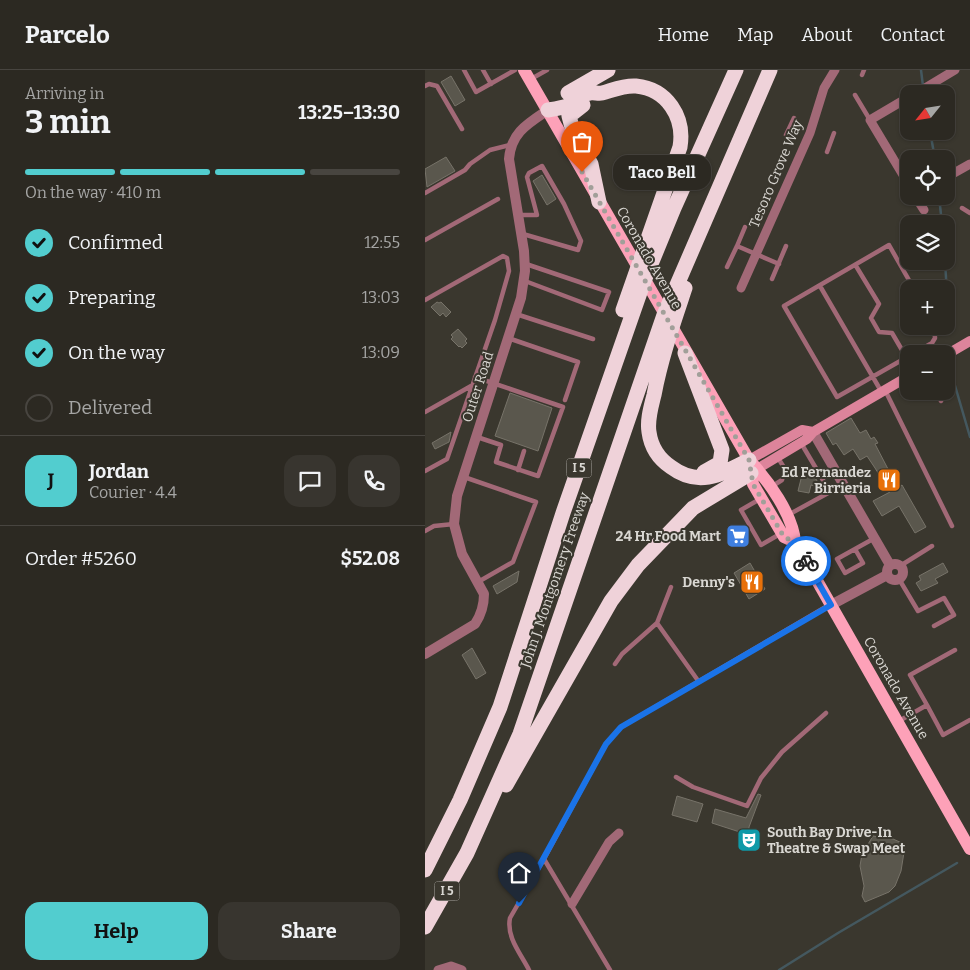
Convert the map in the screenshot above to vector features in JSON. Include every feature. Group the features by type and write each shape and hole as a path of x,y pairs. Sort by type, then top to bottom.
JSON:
{"highway":[{"path":"548,110 559,98 608,70"},
{"name":"John J. Montgomery Freeway","path":"426,869 460,800 499,707 644,281 674,208 736,70"},
{"name":"John J. Montgomery Freeway","path":"425,927 467,854 520,734 664,315 770,70"},
{"path":"548,110 564,107 589,93 601,93 635,86 658,93 670,104 678,117 681,139 676,160 620,320 583,458"},
{"path":"599,202 591,164 573,130 569,116 601,93"},
{"path":"732,157 663,355 649,419 649,434 658,455 674,470 695,477 703,478 752,467"},
{"path":"685,352 722,450 720,463 695,477"},
{"path":"467,854 619,590 649,552 693,508 752,467"}],"main road":[{"name":"Coronado Avenue","path":"527,75 752,467 770,487 794,528 795,542 970,849"},
{"path":"955,350 970,341"},
{"path":"752,467 777,457 801,443 813,432 900,381"},
{"path":"752,467 802,430 813,432"},
{"name":"Coronado Avenue","path":"752,467 753,484 761,498 784,537 795,542"}],"street":[{"name":"Tesoro Grove Way","path":"741,288 810,134 824,88 835,70"},
{"path":"927,85 939,76 955,70"},
{"path":"900,102 869,120 900,170"},
{"path":"510,145 515,136 548,110"},
{"name":"Outer Road","path":"425,654 475,624 479,618 484,601 483,594 462,554 454,524 457,496 521,298 524,280 525,264 522,234 509,159 510,145"},
{"path":"955,172 970,164"},
{"path":"921,205 924,210"},
{"path":"813,432 892,568 891,579 899,580"},
{"path":"831,605 892,568"},
{"path":"572,904 609,842 619,833"},
{"path":"438,970 451,966 462,970"}],"lane":[{"path":"464,70 477,92 515,70"},
{"path":"483,70 491,84"},
{"path":"527,75 547,70"},
{"path":"425,86 429,84 437,86 462,129"},
{"path":"855,96 869,120"},
{"path":"786,135 794,118"},
{"path":"827,152 835,133"},
{"path":"425,193 465,170 490,150 510,145"},
{"path":"518,215 537,215 527,177 529,173 543,166 564,204 581,241 578,250 522,234"},
{"path":"425,240 498,199"},
{"path":"962,208 970,213"},
{"path":"727,267 745,227"},
{"path":"900,363 837,397 784,306 856,266 889,245 909,280"},
{"path":"737,246 779,264"},
{"path":"772,279 786,246"},
{"path":"425,300 503,256 507,258 509,271 447,460 425,472"},
{"path":"524,280 602,310 609,292 525,264"},
{"path":"856,266 879,304 871,318 879,332 892,333 900,346"},
{"path":"820,286 883,391 952,526"},
{"path":"516,314 593,339"},
{"path":"929,345 932,343 935,335"},
{"path":"508,338 578,362 565,400"},
{"path":"475,377 563,407 537,476 496,462 501,445 476,437"},
{"path":"425,412 471,386"},
{"path":"787,516 830,492 801,443"},
{"path":"518,470 525,451"},
{"path":"770,487 782,480 785,469 777,457"},
{"path":"463,476 536,502 513,562 477,582"},
{"path":"761,498 741,510 761,545 782,533"},
{"path":"425,531 433,526 454,524"},
{"path":"855,549 863,563 845,573 837,559 855,549 875,538"},
{"path":"892,568 932,546"},
{"path":"899,580 918,611 945,598 954,615 934,626"},
{"path":"615,664 622,654 657,623 671,587"},
{"path":"529,970 510,935 510,918 545,859 606,744 621,727 831,605"},
{"path":"657,623 699,682"},
{"path":"955,650 910,675 943,735 970,720"},
{"path":"898,721 927,705"},
{"path":"676,777 693,787 747,806 763,776 781,752 826,713"},
{"path":"545,859 610,970"}],"building":[{"path":"451,76 465,100 455,106 441,82"},
{"path":"446,157 455,171 427,187 425,169"},
{"path":"542,175 556,199 547,205 533,181"},
{"path":"437,302 441,302 451,312 446,317 443,313 440,316 431,307"},
{"path":"458,329 467,339 465,341 467,343 462,348 451,339 453,337 451,335"},
{"path":"510,393 552,408 538,451 495,436"},
{"path":"851,418 860,433 866,430 871,439 874,437 878,443 875,444 888,469 899,487 902,485 926,527 915,533 899,506 882,516 873,501 890,492 867,456 860,460 853,449 844,455 836,443 833,445 826,433"},
{"path":"451,432 449,442 435,449 432,443"},
{"path":"803,471 815,474 815,479 817,480 815,486 811,485 809,493 798,491"},
{"path":"750,563 765,589 749,599 734,573"},
{"path":"943,563 948,572 935,579 938,583 921,591 916,583 921,580 919,576"},
{"path":"519,571 517,582 497,594 493,586"},
{"path":"472,648 486,673 476,679 462,655"},
{"path":"758,794 761,795 749,827 749,835 712,823 715,809 746,818"},
{"path":"677,796 703,804 697,822 672,815"},
{"path":"873,836 893,839 902,843 901,846 905,846 901,871 895,886 889,892 865,902 862,896 864,886 860,866 862,854"}],"waterway":[{"path":"921,70 923,85"},
{"path":"932,140 933,150"},
{"path":"940,205 941,215"},
{"path":"946,270 946,280"},
{"path":"955,386 970,437"},
{"path":"779,970 957,863"}],"way so far":[{"path":"582,172 749,460 753,484 784,537 795,542 806,561"}],"place":[{"name":"Taco Bell","path":"582,172"},
{"name":"Ed Fernandez Birrieria","path":"889,480"},
{"name":"24 Hr Food Mart","path":"738,536"},
{"name":"Denny's","path":"752,582"},
{"name":"South Bay Drive-In Theatre & Swap Meet","path":"749,840"}],"route":[{"path":"519,903 545,859 606,744 621,727 831,605 806,561"}]}
